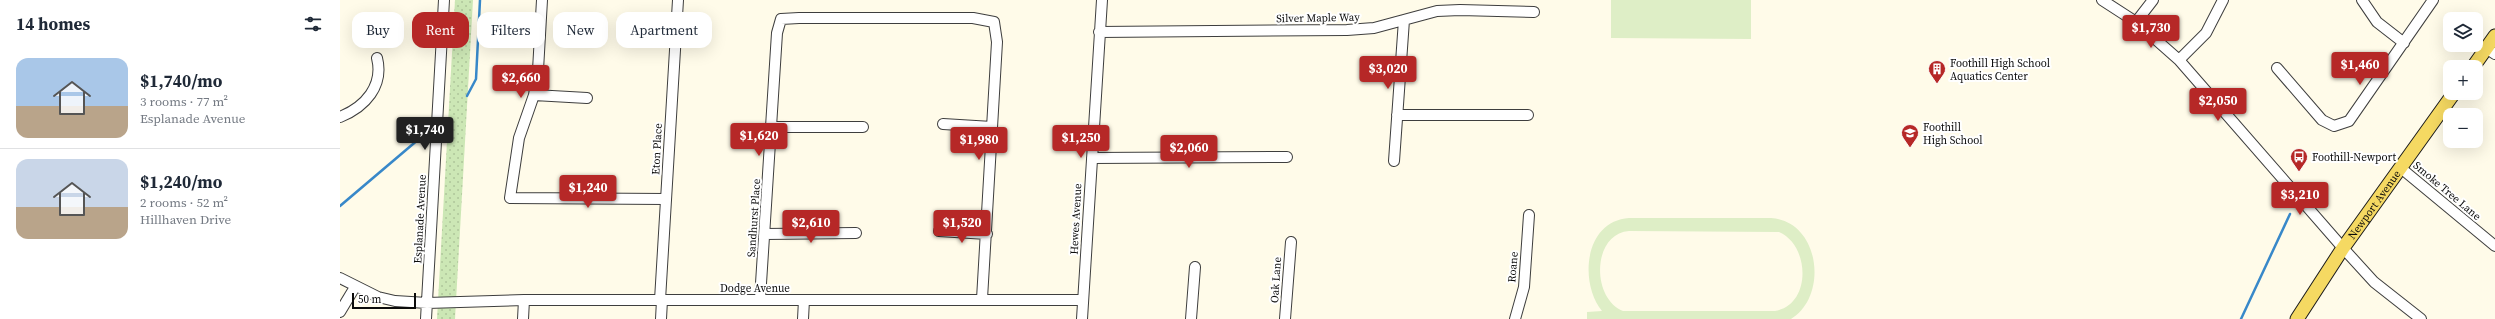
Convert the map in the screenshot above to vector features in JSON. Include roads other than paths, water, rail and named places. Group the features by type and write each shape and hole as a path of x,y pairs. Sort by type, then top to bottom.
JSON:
{"main road":[{"path":"2481,60 2491,51 2495,36"},
{"name":"Newport Avenue","path":"2297,319 2343,248 2402,169 2449,100"}],"street":[{"name":"Esplanade Avenue","path":"426,319 444,0"},
{"path":"542,0 538,70 534,95 519,138 510,198 666,199"},
{"name":"Eton Place","path":"661,319 666,199 678,0"},
{"name":"Hewes Avenue","path":"1082,319 1102,0"},
{"path":"2102,0 2136,22 2179,60 2374,282 2421,319"},
{"path":"2136,22 2153,0"},
{"path":"2179,60 2206,33 2223,0"},
{"path":"2362,0 2377,22 2404,43"},
{"path":"2277,68 2322,120 2334,126 2349,121 2433,0"},
{"name":"Silver Maple Way","path":"1099,32 1346,30 1374,28 1437,11 1534,12"},
{"name":"Sandhurst Place","path":"760,299 777,33 781,19 973,18 994,22 997,42 992,127"},
{"path":"1394,161 1404,20"},
{"path":"340,117 364,102 375,90 380,68 377,58"},
{"path":"534,95 587,98"},
{"path":"1397,115 1528,115"},
{"path":"943,124 992,127 987,234 982,299"},
{"path":"771,127 862,127"},
{"path":"1092,158 1287,157"},
{"name":"Smoke Tree Lane","path":"2402,169 2495,246"},
{"name":"Roane","path":"1515,319 1524,287 1529,216"},
{"path":"939,231 987,234"},
{"path":"765,234 856,233"},
{"name":"Oak Lane","path":"1285,319 1291,242"},
{"path":"1191,319 1195,267"},
{"name":"Dodge Avenue","path":"340,278 355,287 395,301 427,303 524,300 1083,300"},
{"path":"340,312 355,287"},
{"path":"523,319 524,300"},
{"path":"803,319 804,300"}],"waterway":[{"path":"467,96 476,79 480,0"},
{"path":"340,206 426,133"},
{"path":"2241,319 2290,214"}],"place":[{"name":"Foothill High School Aquatics Center","path":"1937,84"},
{"name":"Foothill High School","path":"1910,148"},
{"name":"Foothill-Newport","path":"2299,172"}]}
